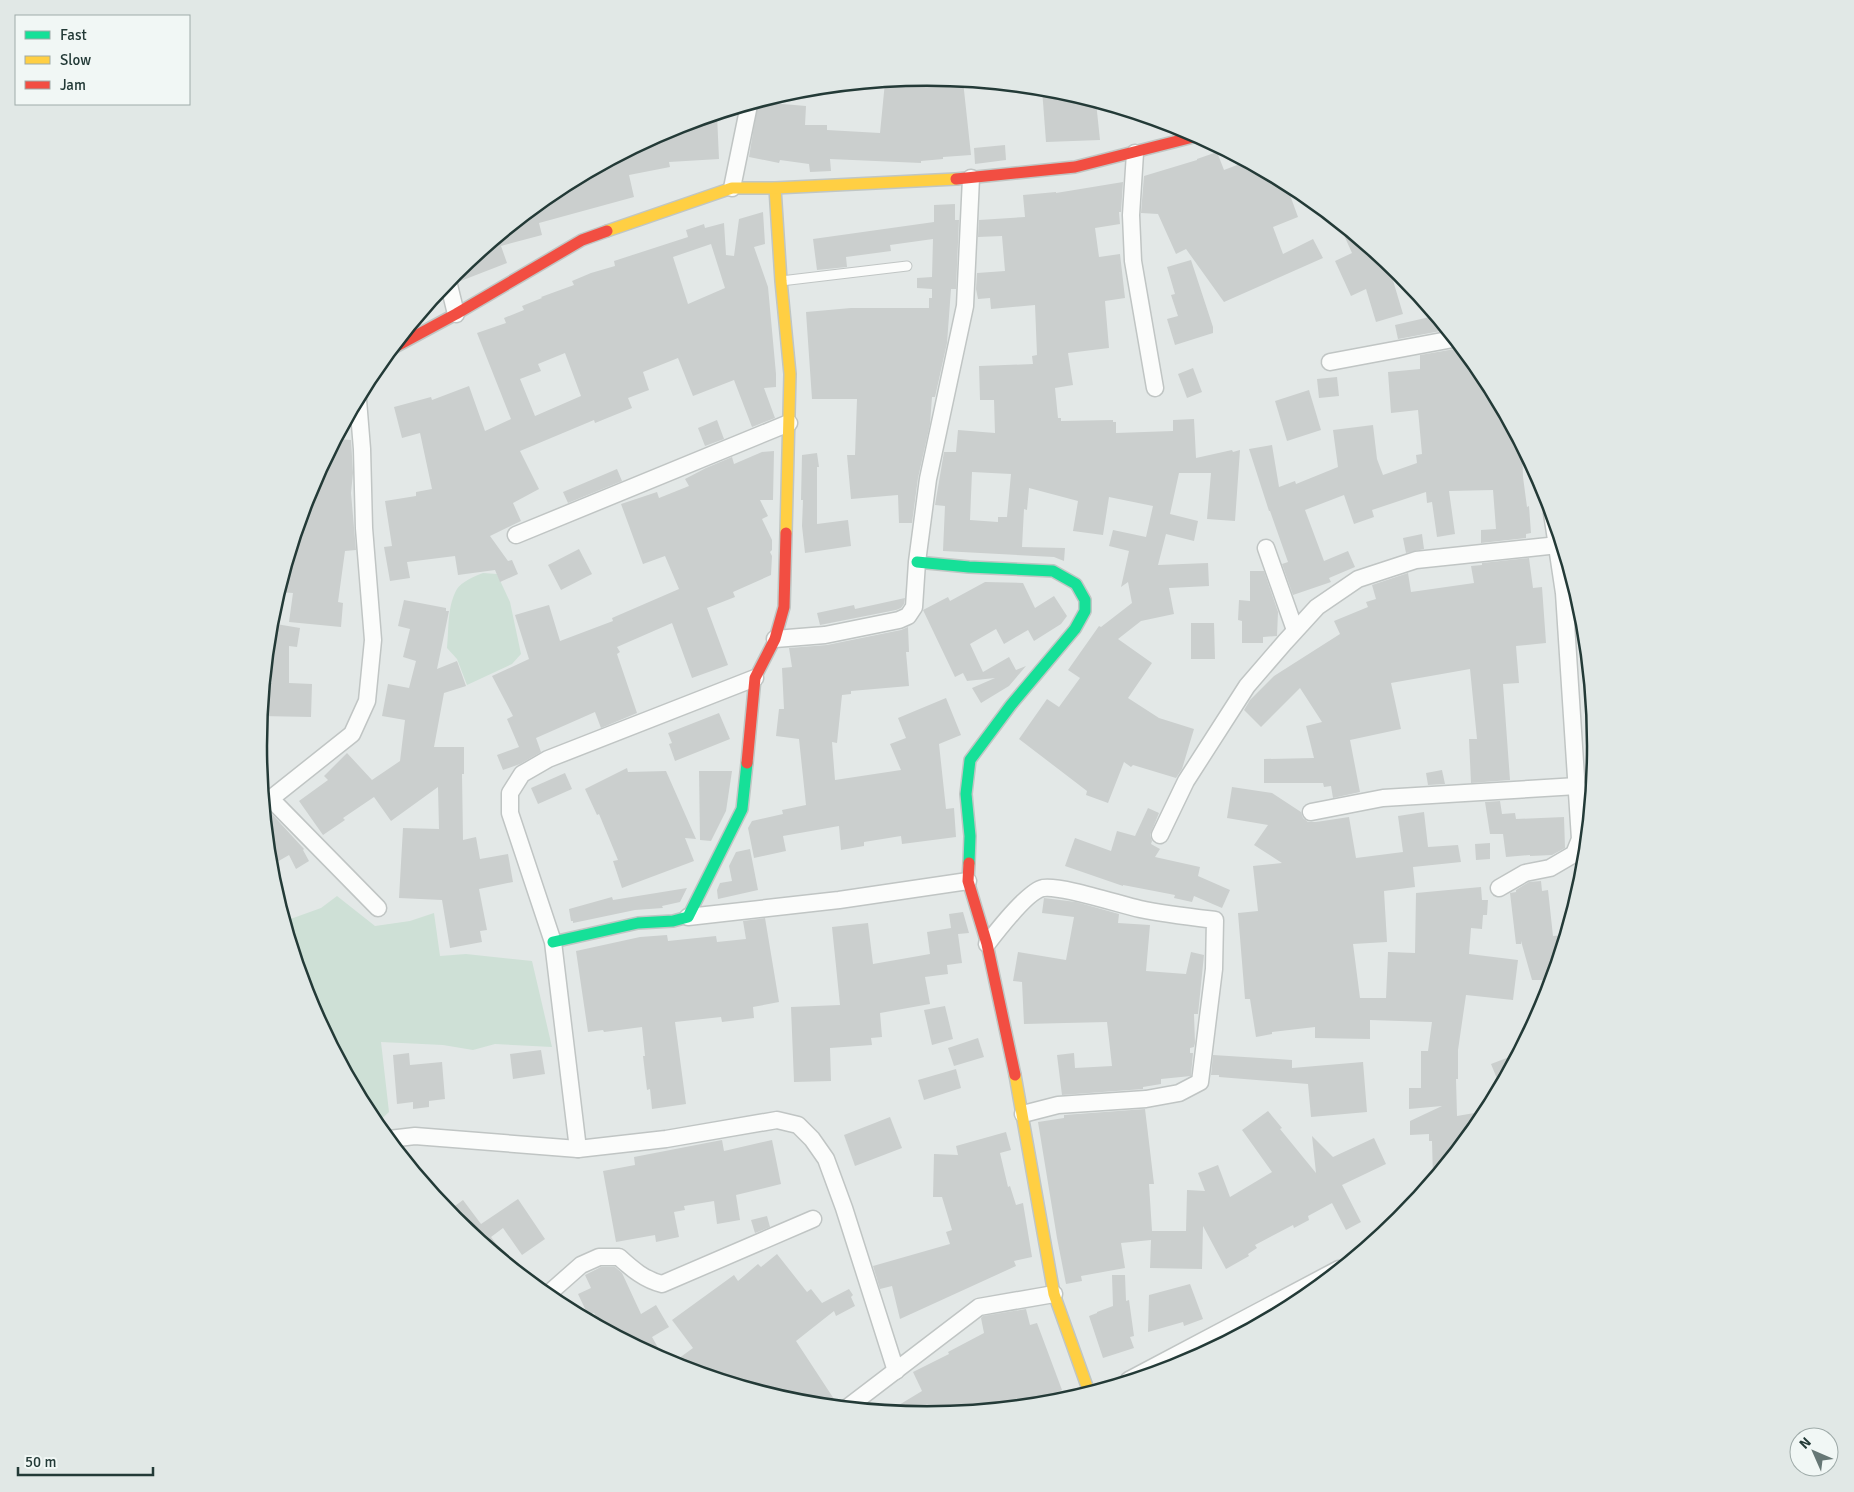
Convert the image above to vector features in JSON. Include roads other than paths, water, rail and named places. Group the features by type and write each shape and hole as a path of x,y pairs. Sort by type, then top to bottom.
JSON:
{"street":[{"path":"732,188 748,111"},
{"path":"407,341 582,240 732,188 776,188 971,178 1075,167 1186,139"},
{"path":"1135,153 1130,215 1133,261 1154,388"},
{"path":"775,639 825,635 899,620 908,616 914,608 917,562 928,479 965,306 971,178"},
{"path":"688,917 742,809 755,678 775,639 784,607 790,374 781,281 776,188"},
{"path":"450,290 456,314"},
{"path":"1330,362 1447,340"},
{"path":"270,799 352,734 367,701 373,640 364,528 359,411"},
{"path":"516,535 789,423"},
{"path":"1160,835 1186,781 1247,686 1317,607 1358,579 1416,560 1556,546"},
{"path":"1266,548 1295,630"},
{"path":"1560,561 1564,592 1580,838"},
{"path":"917,562 969,567 1053,571 1076,584 1085,600 1086,611 1075,629 1011,705 970,760 966,794 970,836 968,881 987,944 1024,1114 1043,1240 1054,1294 1087,1386"},
{"path":"578,1149 553,942 510,813 510,793 522,774 548,759 755,678"},
{"path":"1311,812 1382,798 1577,786"},
{"path":"270,803 378,908"},
{"path":"1499,888 1525,873 1550,868 1574,854 1580,840"},
{"path":"553,942 638,923 673,921 688,917 839,900 968,881"},
{"path":"987,944 1008,918 1032,894 1042,888 1059,889 1141,909 1215,920 1214,969 1200,1082 1179,1093 1146,1100 1058,1104 1024,1114"},
{"path":"397,1138 415,1136 578,1149 666,1140 777,1120 798,1125 812,1139 826,1159 847,1217 896,1371"},
{"path":"553,1290 581,1265 599,1257 619,1257 634,1270 654,1282 662,1284 813,1219"},
{"path":"1163,1362 1304,1287"},
{"path":"856,1401 979,1307 1054,1294"}],"lane":[{"path":"781,281 908,266"}]}
